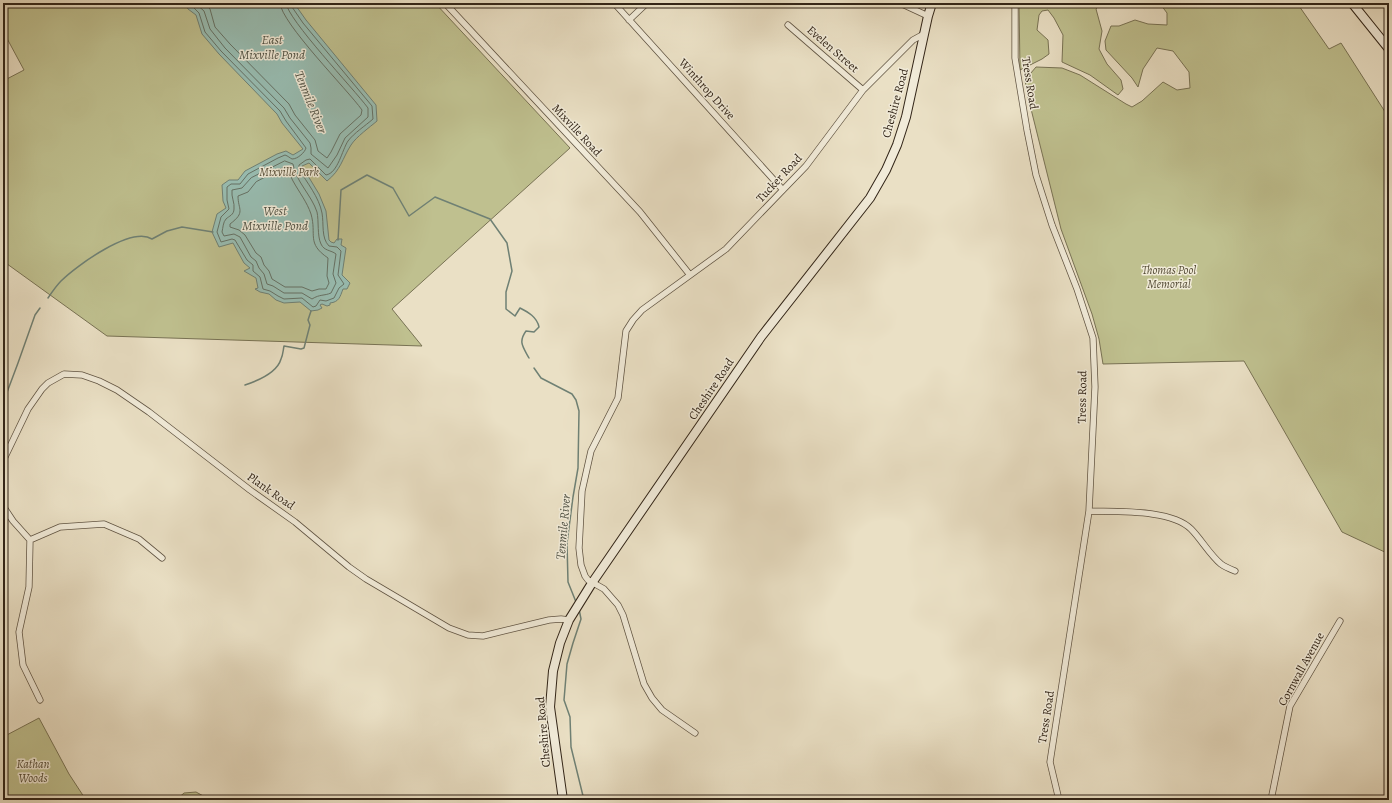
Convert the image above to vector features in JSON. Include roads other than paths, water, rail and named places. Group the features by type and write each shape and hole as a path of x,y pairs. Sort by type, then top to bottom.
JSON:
{"main road":[{"name":"Cheshire Road","path":"563,800 550,707 553,671 560,643 569,620 592,583 761,337 870,198 897,145 906,117 932,3"},
{"path":"1352,3 1389,49"}],"street":[{"name":"Mixville Road","path":"445,3 640,212 690,275"},
{"name":"Winthrop Drive","path":"614,3 783,190"},
{"path":"630,20 647,3"},
{"path":"900,3 928,16"},
{"name":"Tress Road","path":"1015,3 1015,58 1036,175 1052,225 1077,288 1093,338 1095,387 1089,511 1050,762 1059,800"},
{"name":"Evelen Street","path":"788,25 864,90"},
{"name":"Tucker Road","path":"592,583 585,576 581,565 579,548 582,491 591,451 618,398 626,331 642,310 726,249 806,166 864,90 913,40 924,34"},
{"name":"Plank Road","path":"3,461 28,408 42,389 48,383 64,374 82,375 106,384 144,409 188,441 250,490 295,522 349,568 450,628 468,635 483,636 549,620 569,620"},
{"path":"3,506 13,521 30,540 29,587 19,632 23,665 40,700"},
{"path":"1089,511 1157,514 1180,520 1190,527 1221,564 1235,571"},
{"path":"30,540 60,527 104,524 139,539 162,558"},
{"path":"592,583 604,589 620,610 644,684 652,698 662,710 694,733"},
{"name":"Cornwall Avenue","path":"1271,800 1290,706 1340,621"}],"water":[{"path":"184,3 294,3 306,20 376,105 377,121 353,142 332,177 327,181 309,163 302,166 319,194 326,211 329,240 334,243 337,239 342,239 341,245 346,248 342,275 350,283 347,289 343,289 339,299 330,303 330,305 327,306 322,304 320,305 322,308 311,311 300,302 284,303 276,300 269,294 260,292 255,289 258,288 256,278 244,271 250,268 244,263 233,243 219,247 212,232 217,214 226,208 223,201 222,185 229,180 238,180 245,171 277,154 286,151 293,155 303,149 282,123 277,114 219,54 202,34 196,15 188,9"}],"waterway":[{"name":"Tenmile River","path":"338,240 341,190 367,175 393,188 409,216 435,197 490,219 507,243 512,271 506,292 506,309 515,316 520,308 529,313 538,323 539,327 534,332 526,331 522,338 522,344 529,358"},
{"path":"48,298 57,285 68,274 91,258 118,243 131,238 143,236 152,239 167,231 182,227 213,232"},
{"path":"3,403 35,315 40,308"},
{"path":"245,385 261,379 271,372 279,364 284,346 301,349 304,348 310,325 308,320 311,311"},
{"name":"Tenmile River","path":"534,368 541,378 572,394 576,400 579,411 578,468 567,543 568,582 576,602"},
{"name":"Tenmile River","path":"579,609 581,619 567,664 564,700 570,717 571,747 584,800"}],"water label":[{"name":"East Mixville Pond","path":"272,46"},
{"name":"West Mixville Pond","path":"275,218"}],"park label":[{"name":"Mixville Park","path":"289,172"},
{"name":"Thomas Pool Memorial","path":"1169,277"},
{"name":"Kathan Woods","path":"33,771"}]}
